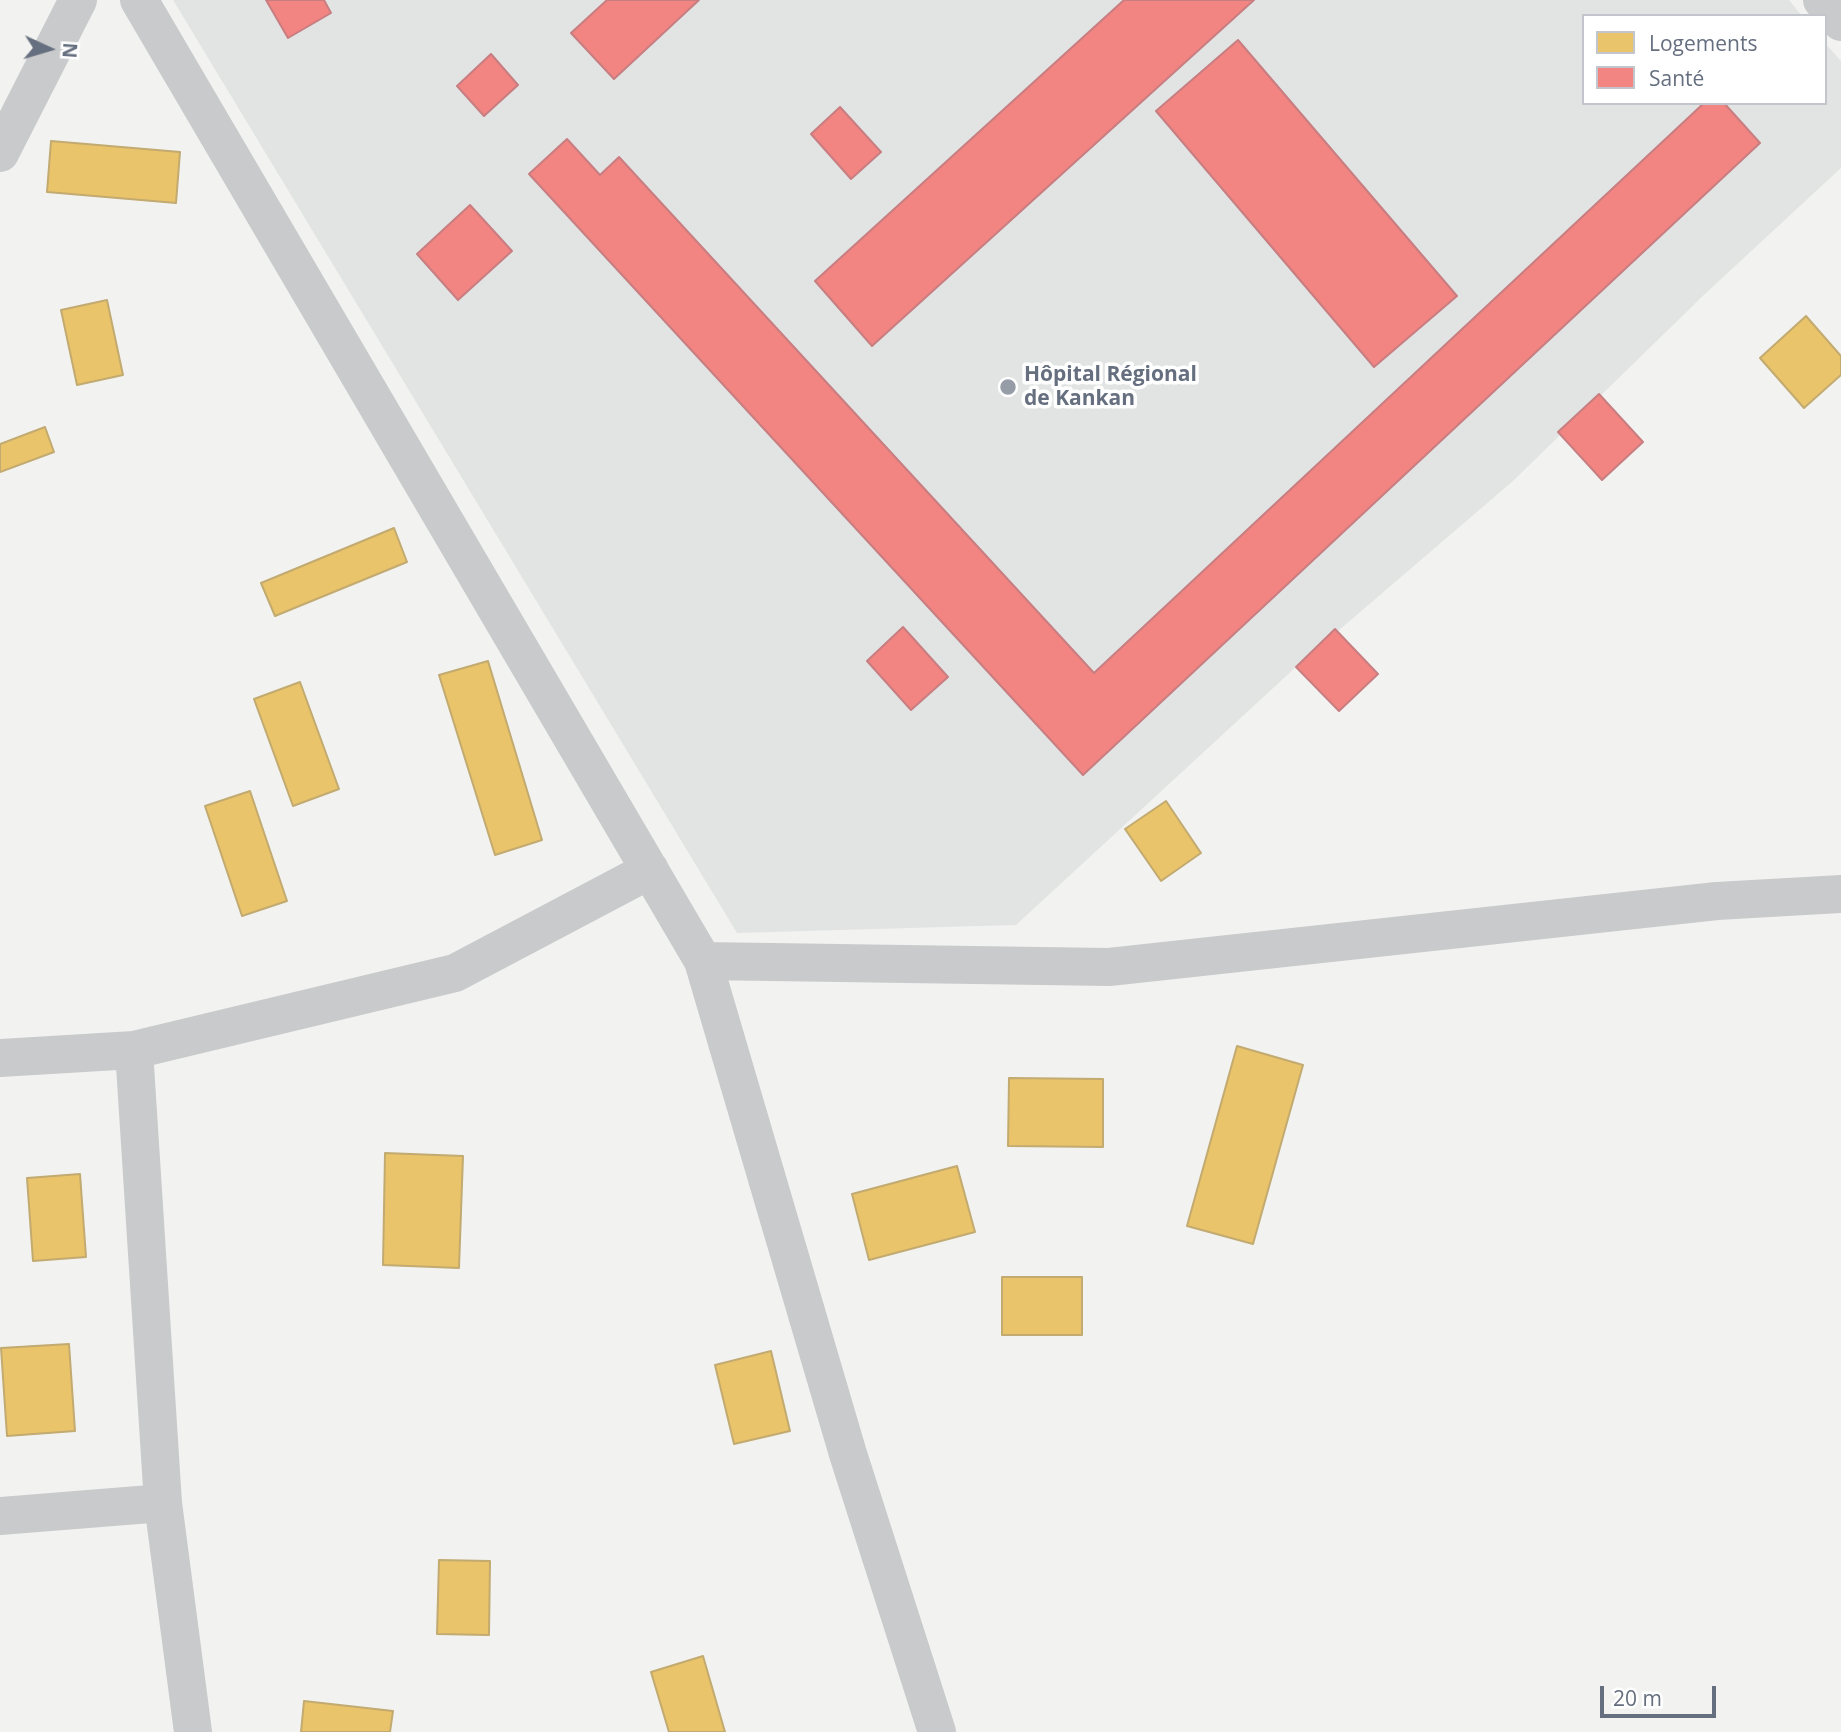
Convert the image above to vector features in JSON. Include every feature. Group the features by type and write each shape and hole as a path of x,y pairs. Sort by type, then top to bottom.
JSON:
{"street":[{"path":"0,153 78,0"},
{"path":"139,0 703,961 848,1454 937,1732"},
{"path":"1822,0 1841,22"},
{"path":"0,1058 134,1050 455,973 650,870"},
{"path":"703,961 1109,967 1717,901 1841,894"},
{"path":"134,1050 163,1503 193,1732"},
{"path":"0,1516 163,1503"}],"shaded area":[{"name":"Hôpital Régional de Kankan","path":"173,0 1789,0 1800,14 1582,14 1582,105 1827,105 1827,45 1841,61 1841,168 1706,293 1513,481 1296,667 1016,925 737,933"}],"building: Logements":[{"path":"51,141 180,152 176,203 47,192"},
{"path":"107,300 123,375 77,385 61,310"},
{"path":"1806,316 1841,356 1841,375 1804,408 1760,358"},
{"path":"45,427 54,452 0,472 0,444"},
{"path":"394,528 407,562 275,616 261,583"},
{"path":"488,661 542,840 495,855 439,675"},
{"path":"300,682 339,789 293,806 254,699"},
{"path":"250,791 287,901 242,916 205,806"},
{"path":"1166,801 1201,853 1161,881 1125,829"},
{"path":"1237,1046 1303,1065 1253,1244 1187,1226"},
{"path":"1009,1078 1103,1079 1103,1147 1008,1146"},
{"path":"385,1153 463,1156 459,1268 383,1265"},
{"path":"957,1166 975,1232 869,1260 852,1194"},
{"path":"80,1174 86,1257 33,1261 27,1178"},
{"path":"1002,1277 1082,1277 1082,1335 1002,1335"},
{"path":"69,1344 75,1431 7,1436 1,1348"},
{"path":"771,1351 790,1431 734,1444 715,1365"},
{"path":"439,1560 490,1561 489,1635 437,1634"},
{"path":"703,1656 725,1732 669,1732 651,1672"},
{"path":"304,1701 393,1711 390,1732 301,1732"}],"building: Santé":[{"path":"266,0 324,0 331,13 288,38"},
{"path":"607,0 699,0 614,79 571,33"},
{"path":"1124,0 1254,0 872,346 815,281"},
{"path":"1238,40 1457,296 1374,367 1156,111"},
{"path":"491,54 518,85 484,116 457,86"},
{"path":"1702,105 1726,105 1760,143 1083,775 529,174 567,139 600,175 619,157 1094,673"},
{"path":"840,107 881,152 851,179 811,134"},
{"path":"470,205 512,251 458,300 417,254"},
{"path":"1599,394 1643,442 1602,480 1558,432"},
{"path":"903,627 948,677 911,710 867,661"},
{"path":"1335,629 1378,674 1339,711 1296,667"}],"place":[{"name":"Hôpital Régional de Kankan","path":"1008,387"}]}
